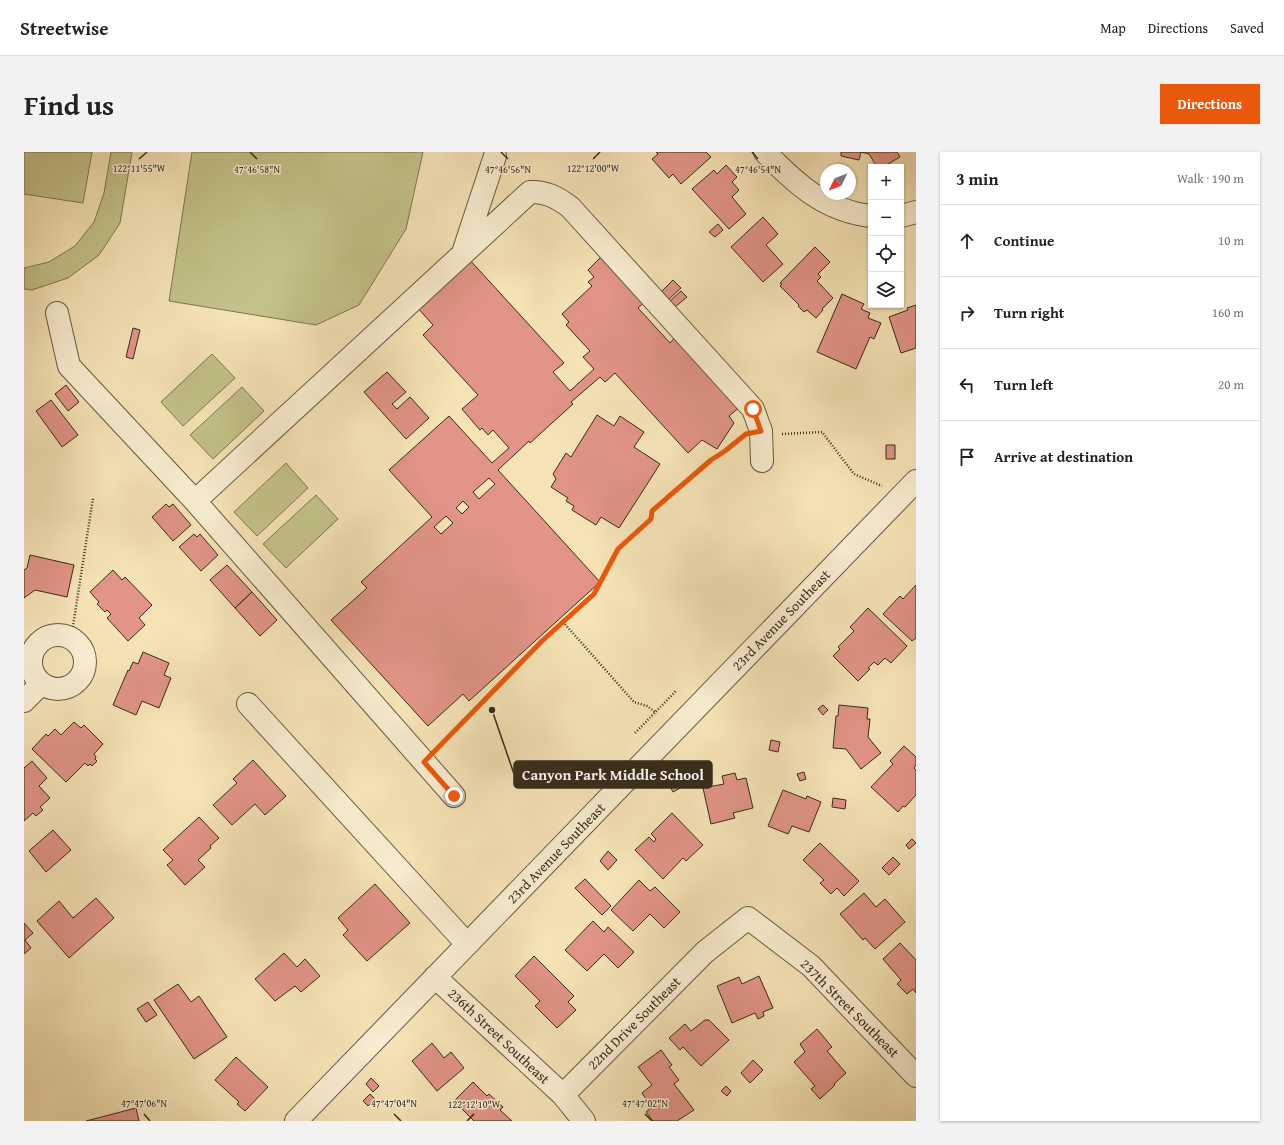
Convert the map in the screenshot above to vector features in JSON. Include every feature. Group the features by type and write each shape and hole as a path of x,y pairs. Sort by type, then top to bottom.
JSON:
{"street":[{"path":"765,152 788,176 817,198 854,215 868,216"},
{"path":"463,254 495,156"},
{"path":"195,501 530,192 540,192 558,199 570,207 753,409 761,431 762,461"},
{"path":"904,215 916,212"},
{"path":"57,313 69,366 195,501 454,796"},
{"name":"23rd Avenue Southeast","path":"296,1121 873,524 910,488"},
{"path":"62,635 71,638 78,644 82,651 84,669 80,677 70,685 58,689 49,688 41,684 35,677 32,669 31,660 33,651 45,638 62,635"},
{"path":"24,701 41,684"},
{"path":"248,704 466,944"},
{"name":"237th Street Southeast","path":"705,952 748,918 811,966 916,1076"},
{"name":"22nd Drive Southeast","path":"563,1095 705,952"},
{"name":"236th Street Southeast","path":"435,977 563,1095 584,1121"}],"path":[{"path":"424,762 542,641 594,594 618,549 651,519 652,511 711,460 746,434 761,431 776,434 822,432 854,474 910,488"},
{"path":"71,638 93,498"},
{"path":"563,622 634,702 647,706 655,712"},
{"path":"635,733 676,691"}],"shaded area":[{"path":"24,152 92,152 83,203 24,194"},
{"path":"111,152 132,152 120,223 99,255 68,278 32,290 24,289 24,268 49,262 75,246 94,222 104,193"},
{"path":"192,152 423,152 406,229 359,305 316,325 169,301"},
{"path":"212,354 235,378 183,426 161,402"},
{"path":"242,387 264,411 213,459 190,435"},
{"path":"286,463 308,488 257,536 234,512"},
{"path":"316,495 338,519 286,568 263,544"}],"building":[{"path":"656,152 706,152 711,157 681,184 673,174 669,178 652,159 658,154"},
{"path":"841,152 861,152 859,160 841,156"},
{"path":"861,152 897,152 900,157 888,164 875,164 869,154"},
{"path":"726,165 737,177 732,182 739,190 732,197 746,214 729,229 692,189 714,170 717,174"},
{"path":"763,217 778,234 766,245 783,264 763,282 731,247"},
{"path":"718,224 723,230 715,237 709,232"},
{"path":"815,247 830,262 818,274 821,277 817,281 833,298 822,309 823,310 816,318 807,310 804,312 780,286 782,284 780,283"},
{"path":"606,252 648,299 638,308 670,343 678,334 742,405 729,416 734,423 717,449 702,440 688,453 615,373 605,382 600,377 571,402 573,404 530,443 529,441 498,470 600,582 469,701 463,694 428,726 331,620 367,588 361,582 432,517 389,470 449,416 492,463 509,448 493,430 488,435 482,428 480,430 462,409 478,395 423,335 433,325 416,306 468,258 564,363 553,372 570,391 594,369 583,357 590,351 566,325 569,322 562,314 592,286 588,282 594,277 588,270","holes":["489,478 495,484 479,499 473,492","463,501 469,507 462,514 456,508","446,516 453,523 441,534 434,527"]},
{"path":"673,280 681,288 667,301 660,293"},
{"path":"681,291 687,297 675,307 670,301"},
{"path":"842,294 864,304 861,309 870,313 868,318 881,323 874,339 870,337 856,369 817,352"},
{"path":"916,305 916,348 901,353 889,317 908,310 907,308"},
{"path":"133,328 140,330 133,359 126,357"},
{"path":"387,372 406,392 392,404 397,409 410,397 429,418 406,439 364,392"},
{"path":"66,385 79,402 68,411 55,394"},
{"path":"51,400 78,435 62,447 36,411"},
{"path":"597,415 614,426 620,416 644,432 634,447 660,464 619,528 601,517 596,525 572,510 574,506 566,501 568,498 551,487 556,479 553,474 566,453 571,457"},
{"path":"886,445 895,445 895,459 886,459"},
{"path":"166,504 169,507 173,504 191,525 173,541 152,517"},
{"path":"194,534 197,537 200,534 218,555 201,571 179,547"},
{"path":"30,555 74,565 67,597 35,590 24,598 24,570 27,568"},
{"path":"227,565 252,592 235,608 210,580"},
{"path":"113,570 122,580 125,577 152,605 139,618 145,625 128,641 107,618 111,614 107,610 105,612 97,604 99,602 90,592"},
{"path":"916,585 916,638 912,641 883,614 900,596 903,599"},
{"path":"252,592 277,620 260,636 235,608"},
{"path":"868,608 907,646 891,663 885,658 878,665 874,662 868,668 870,669 858,681 833,656 840,649 838,647 854,631 850,627"},
{"path":"143,652 169,663 164,675 171,678 159,708 142,701 136,715 113,705 128,670 129,671 133,662 138,664"},
{"path":"823,705 828,710 823,715 818,709"},
{"path":"839,705 868,708 867,719 870,719 868,737 881,753 861,769 846,749 833,748 836,716 838,716"},
{"path":"74,722 81,728 84,725 103,744 94,754 97,761 92,766 90,764 88,766 85,763 66,782 32,749 46,734 48,736 55,729 61,735"},
{"path":"771,740 780,742 778,752 769,750"},
{"path":"904,746 916,757 916,765 914,768 916,770 916,795 898,812 871,787 893,764 890,761"},
{"path":"253,760 286,796 265,815 255,804 232,825 213,805 237,783 233,779"},
{"path":"32,761 47,778 39,786 50,798 40,807 43,810 36,816 33,813 24,821 24,768"},
{"path":"804,772 806,779 800,781 797,774"},
{"path":"735,773 737,780 746,778 753,808 733,813 735,818 711,824 703,788 724,784 722,776"},
{"path":"679,774 684,786 673,792 667,781"},
{"path":"783,790 806,799 807,796 821,802 809,832 792,826 788,834 768,826"},
{"path":"833,798 846,800 845,809 832,807"},
{"path":"672,813 703,845 686,861 683,858 663,879 635,850 649,837 654,842 656,839 651,834"},
{"path":"199,817 219,838 198,860 205,867 185,885 167,865 173,860 163,850"},
{"path":"53,830 71,850 46,872 29,851"},
{"path":"912,839 916,843 909,849 906,845"},
{"path":"820,843 859,881 844,896 837,888 831,894 820,883 824,880 803,860"},
{"path":"608,851 617,860 608,870 600,861"},
{"path":"893,857 900,864 889,875 882,868"},
{"path":"585,879 611,906 602,915 575,888"},
{"path":"639,880 650,891 655,887 680,912 664,928 650,914 633,931 611,910"},
{"path":"375,884 410,923 367,961 343,935 348,930 338,918"},
{"path":"864,893 876,907 885,899 905,922 875,949 865,938 863,940 840,914"},
{"path":"96,898 114,918 69,958 37,921 59,901 73,918"},
{"path":"593,921 604,932 608,927 634,952 618,968 604,954 587,971 565,950"},
{"path":"24,923 33,933 25,940 31,948 24,954"},
{"path":"900,943 916,960 916,993 913,989 907,994 897,984 901,980 883,959"},
{"path":"284,953 297,967 305,959 320,976 301,992 295,986 275,1001 255,979"},
{"path":"534,956 574,996 568,1002 576,1010 557,1028 535,1006 540,1001 515,976"},
{"path":"759,976 773,1008 763,1012 764,1016 758,1019 755,1013 732,1023 717,986 739,977 742,984"},
{"path":"178,984 191,1002 199,996 227,1037 194,1059 154,1000"},
{"path":"148,1002 157,1015 146,1022 137,1009"},
{"path":"705,1020 709,1020 729,1040 701,1066 683,1047 680,1050 669,1038 685,1024 691,1031"},
{"path":"817,1029 832,1047 827,1051 846,1073 820,1099 811,1089 815,1086 794,1062 805,1052 800,1044"},
{"path":"432,1043 444,1058 451,1052 464,1068 437,1091 412,1061"},
{"path":"661,1050 672,1065 669,1067 679,1080 674,1084 694,1110 677,1121 653,1121 646,1112 652,1107 642,1093 652,1085 638,1067"},
{"path":"236,1057 268,1087 245,1111 237,1104 239,1102 215,1080"},
{"path":"753,1060 763,1070 750,1083 741,1073"},
{"path":"371,1078 379,1086 373,1092 366,1084"},
{"path":"473,1082 487,1096 489,1094 503,1107 500,1110 512,1121 474,1121 454,1101"},
{"path":"726,1086 731,1091 727,1096 721,1091"},
{"path":"370,1094 375,1099 368,1106 363,1101"},
{"path":"136,1108 139,1121 86,1121"}],"place":[{"name":"Canyon Park Middle School","path":"492,710"}],"route":[{"path":"454,796 424,762 542,641 594,594 618,549 651,519 652,511 711,460 746,434 761,431 753,409"}]}
